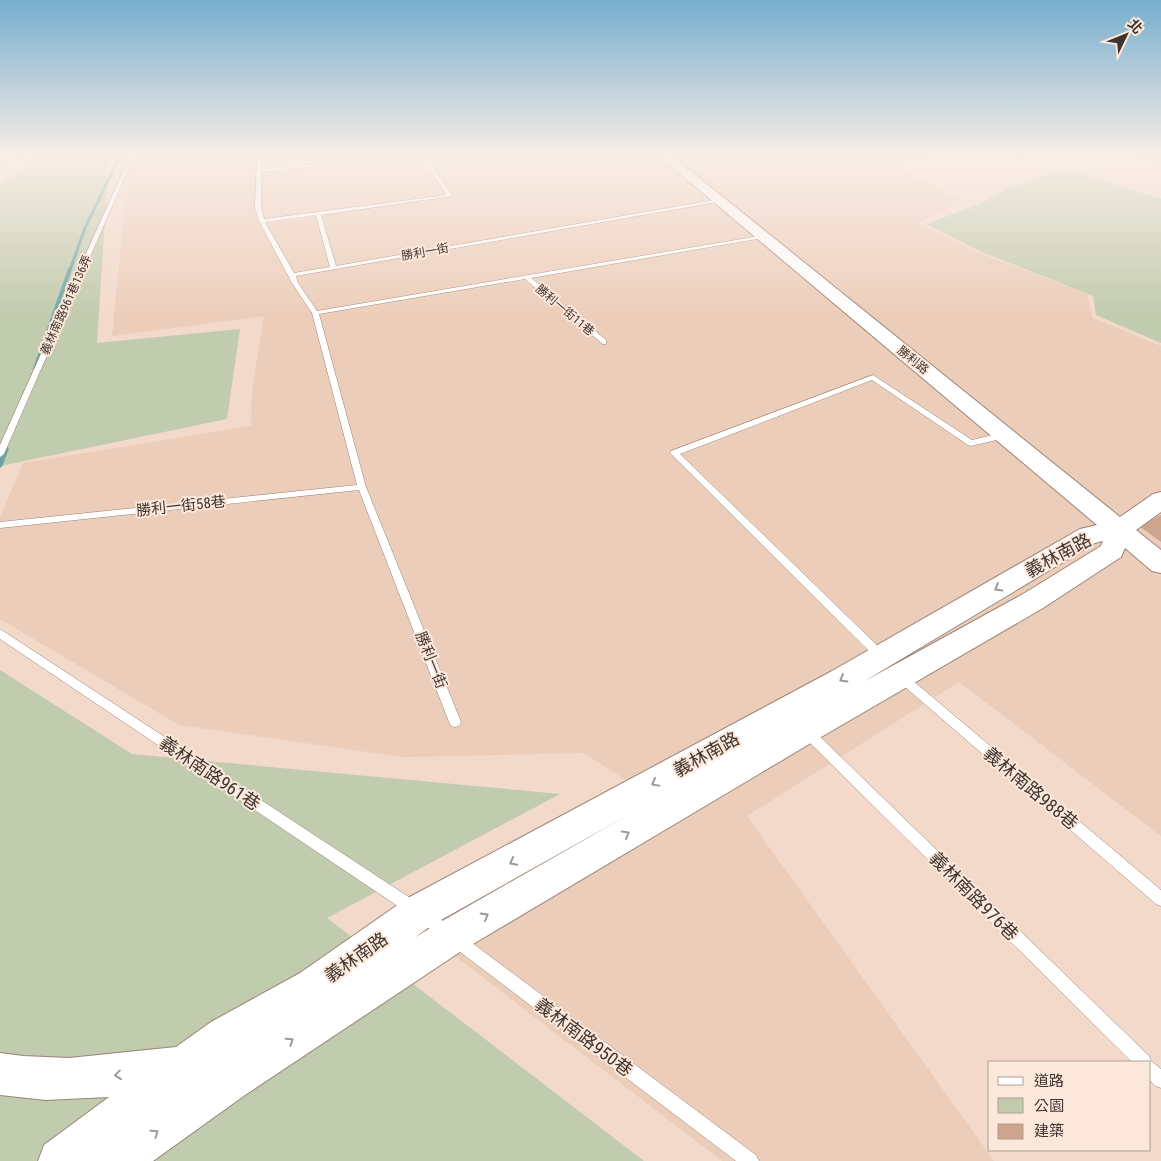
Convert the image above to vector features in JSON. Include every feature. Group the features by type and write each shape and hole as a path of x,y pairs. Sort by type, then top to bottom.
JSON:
{"street":[{"name":"勝利路","path":"731,210 1161,564"},
{"path":"1120,530 1161,500"},
{"name":"義林南路","path":"60,1161 225,1036 314,987 419,912 891,667 1033,601 1112,551 1120,530"},
{"name":"義林南路","path":"116,1161 230,1080 450,936 805,730 891,667"},
{"path":"0,1074 20,1078 81,1080 184,1067"}],"lane":[{"name":"義林南路961巷136弄","path":"0,454 108,210"},
{"path":"259,210 262,221 292,275"},
{"path":"262,221 340,210"},
{"name":"勝利一街","path":"455,722 362,487 315,313 294,283 292,275 666,210"},
{"path":"318,213 333,267"},
{"path":"315,313 765,237"},
{"name":"勝利一街11巷","path":"527,278 603,342"},
{"name":"義林南路988巷","path":"1005,435 971,443 873,377 674,453 891,667 1161,899"},
{"name":"勝利一街58巷","path":"0,525 362,487"},
{"name":"義林南路961巷","path":"0,633 419,912"},
{"name":"義林南路976巷","path":"805,730 1142,1061"},
{"name":"義林南路950巷","path":"419,912 750,1161"},
{"path":"1151,1070 1161,1080"}],"shaded area":[{"path":"125,210 942,210 917,223 971,250 1087,294 1093,318 1161,346 1161,836 959,682 747,816 994,1161 722,1161 451,953 683,817 584,753 402,757 179,725 0,619 0,517 23,463 251,426 252,391 264,316 112,336"}],"green space":[{"path":"0,210 106,210 97,343 240,329 227,419 0,466"},
{"path":"963,210 1161,210 1161,343 1096,315 1093,296 982,252 926,224"},
{"path":"0,670 132,754 560,794 327,918 644,1161 0,1161"}],"building":[{"path":"1161,515 1161,542 1139,526"}],"waterway":[{"path":"70,270 85,228 94,210"},
{"path":"35,369 70,269"},
{"path":"0,465 6,449"}]}
